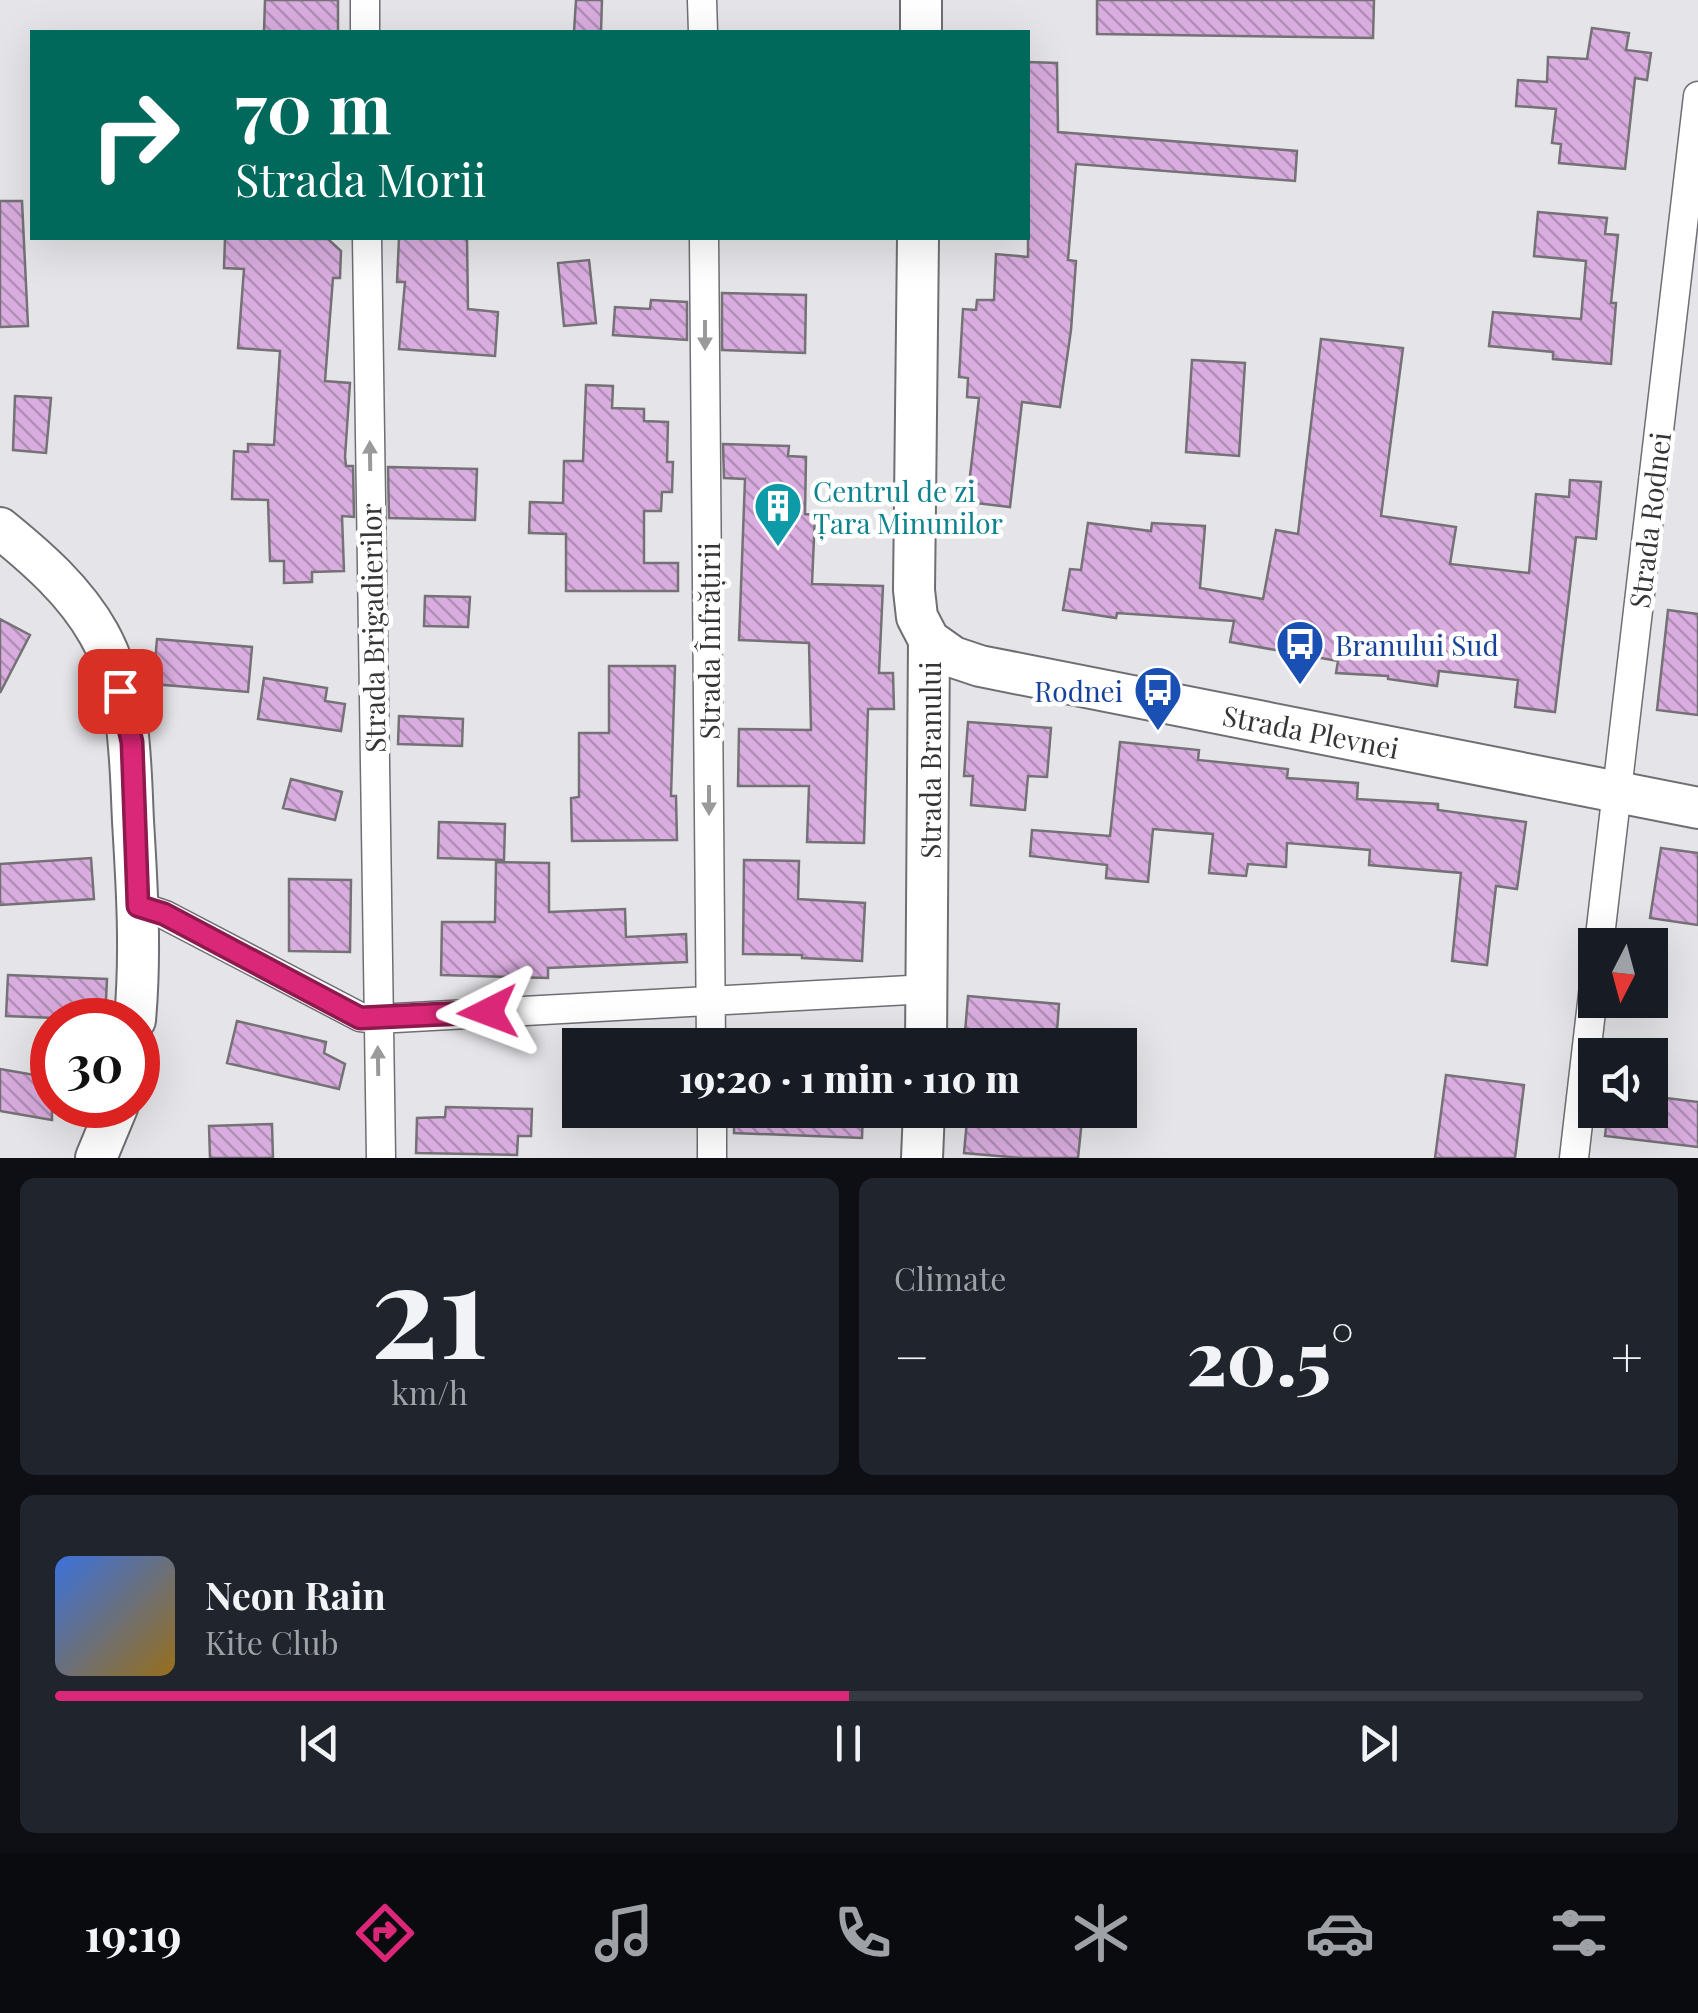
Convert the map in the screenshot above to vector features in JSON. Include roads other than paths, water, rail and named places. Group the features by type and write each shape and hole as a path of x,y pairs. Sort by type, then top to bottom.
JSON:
{"main road":[{"path":"921,0 921,30"},
{"name":"Strada Branului","path":"918,240 914,590 917,617 930,640 927,1028"},
{"path":"0,528 51,571 99,634 115,677 132,742 138,906 136,998"},
{"name":"Strada Plevnei","path":"930,640 953,657 980,666 1698,808"},
{"path":"96,1158 108,1128"},
{"path":"922,1158 923,1128"}],"street":[{"path":"364,0 365,30"},
{"path":"702,0 702,30"},
{"name":"Strada Rodnei","path":"1601,928 1698,96"},
{"name":"Strada Brigadierilor","path":"368,240 380,1158"},
{"name":"Strada Înfrățirii","path":"704,240 711,1028"},
{"path":"138,906 164,914 360,1018 928,989"},
{"path":"1574,1158 1590,1018"},
{"path":"712,1128 712,1158"}],"place":[{"name":"Centrul de zi Țara Minunilor","path":"778,548"},
{"name":"Branului Sud","path":"1300,686"},
{"name":"Rodnei","path":"1158,732"}]}
